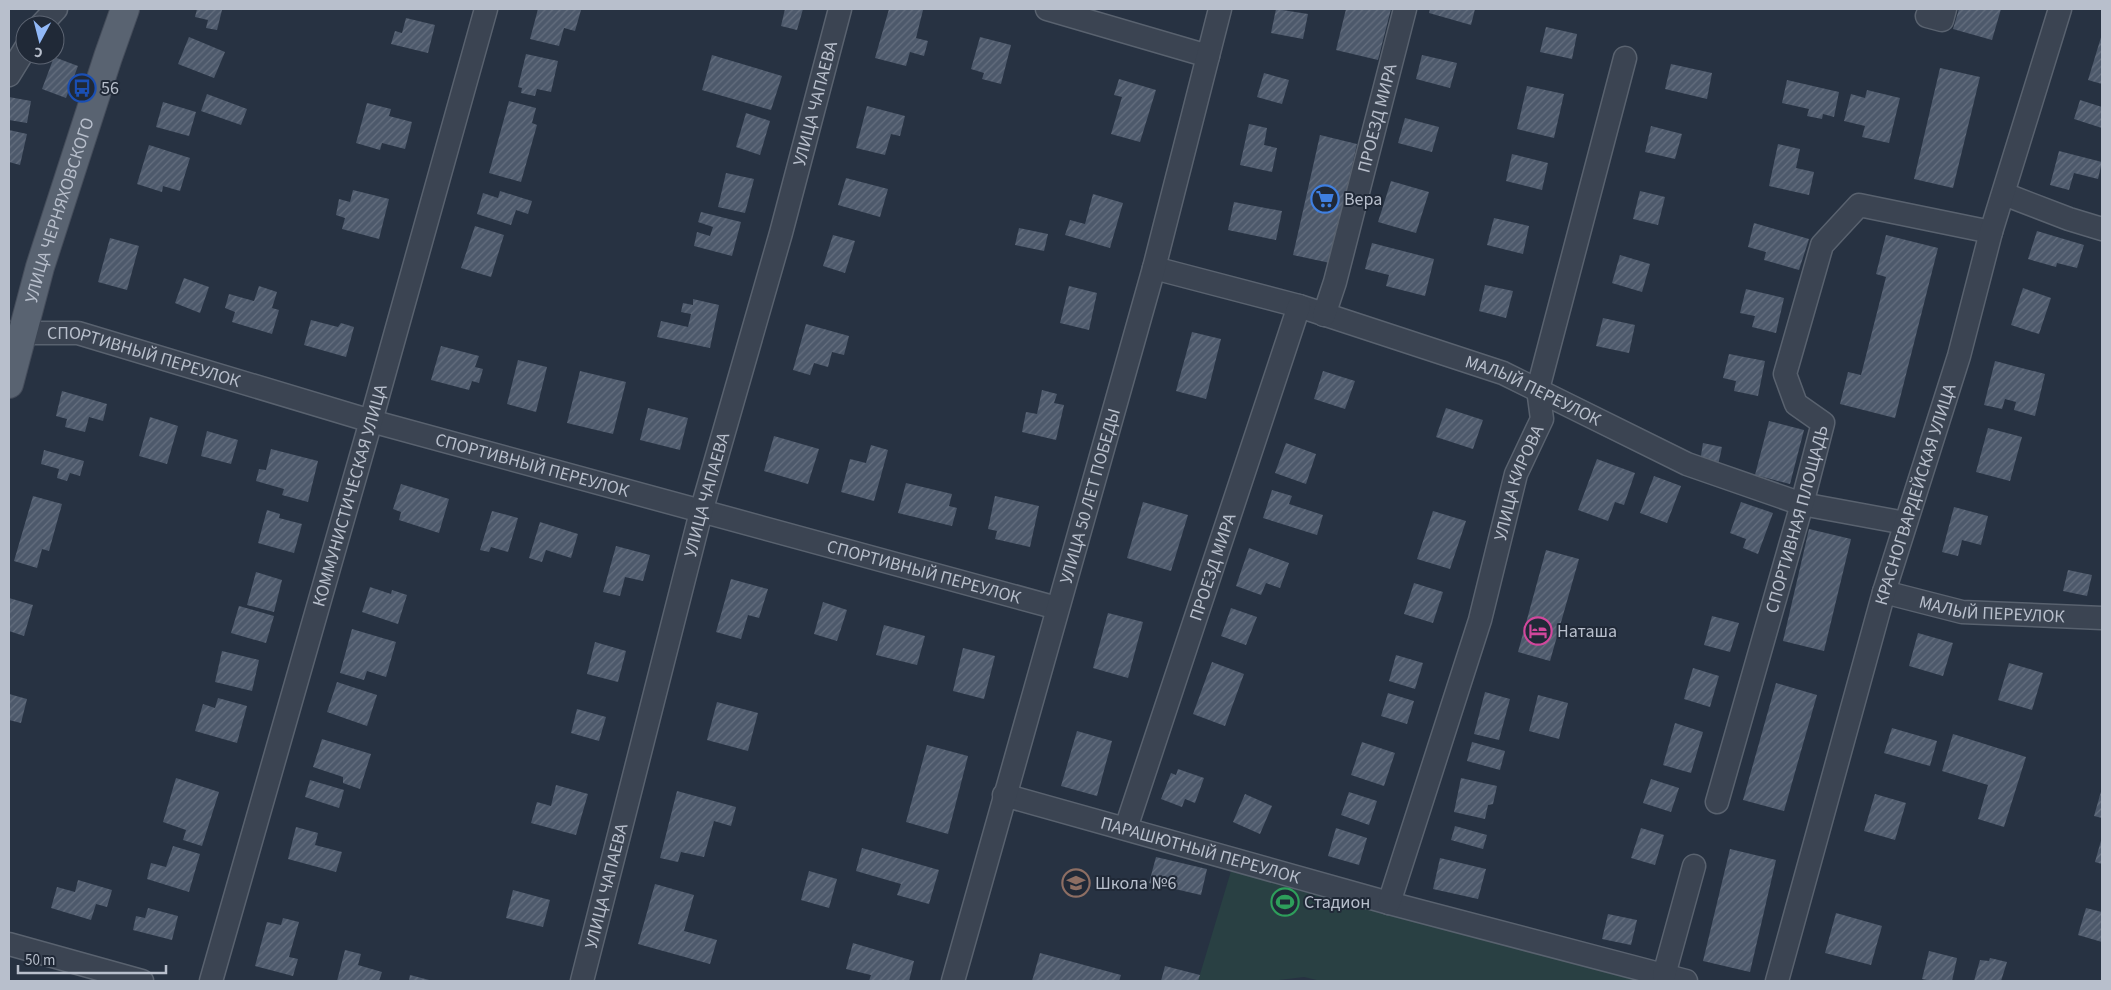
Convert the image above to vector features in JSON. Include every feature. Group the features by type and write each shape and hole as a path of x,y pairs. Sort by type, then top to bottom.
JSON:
{"main road":[{"name":"УЛИЦА ЧЕРНЯХОВСКОГО","path":"9,384 15,334 40,267 125,9"}],"street":[{"name":"КОММУНИСТИЧЕСКАЯ УЛИЦА","path":"211,981 371,422 486,9"},
{"name":"УЛИЦА ЧАПАЕВА","path":"582,981 701,512 781,233 840,9"},
{"path":"1047,9 1208,56"},
{"name":"УЛИЦА 50 ЛЕТ ПОБЕДЫ","path":"953,981 1154,268 1220,9"},
{"name":"ПРОЕЗД МИРА","path":"1324,315 1335,282 1405,9"},
{"name":"КРАСНОГВАРДЕЙСКАЯ УЛИЦА","path":"1777,981 1884,592 1958,356 1991,232 2060,9"},
{"name":"УЛИЦА КИРОВА","path":"1389,903 1480,620 1516,474 1542,419 1538,389 1625,58"},
{"path":"2004,194 2069,219 2102,229"},
{"name":"СПОРТИВНАЯ ПЛОЩАДЬ","path":"1717,802 1802,504 1822,423 1796,404 1785,374 1822,245 1859,204 1991,232"},
{"name":"МАЛЫЙ ПЕРЕУЛОК","path":"1154,268 1299,306 1503,373 1686,464 1802,504 1905,523"},
{"name":"ПРОЕЗД МИРА","path":"1126,828 1299,306"},
{"name":"СПОРТИВНЫЙ ПЕРЕУЛОК","path":"15,334 78,333 371,422 1057,608"},
{"name":"МАЛЫЙ ПЕРЕУЛОК","path":"1884,592 1962,612 2102,618"},
{"name":"ПАРАШЮТНЫЙ ПЕРЕУЛОК","path":"1004,795 1389,903 1686,981"},
{"path":"1664,976 1694,866"},
{"path":"9,944 142,981"}],"green space":[{"name":"Стадион","path":"1231,871 1648,981 1321,981 1304,977 1271,981 1198,981"}],"building":[{"path":"197,9 222,10 217,30 206,28 208,20 195,17"},
{"path":"538,9 581,10 575,31 564,28 559,46 530,39"},
{"path":"785,9 803,9 797,30 781,26"},
{"path":"889,9 923,10 916,38 928,41 924,56 910,52 906,66 875,58"},
{"path":"1276,9 1308,14 1303,39 1271,33"},
{"path":"1346,9 1391,9 1378,60 1336,50"},
{"path":"1430,9 1475,9 1471,25 1429,13"},
{"path":"1959,9 2001,9 1992,40 1953,29"},
{"path":"406,18 435,25 428,53 391,44 395,31 402,33"},
{"path":"1546,27 1577,34 1572,59 1540,52"},
{"path":"2102,34 2102,84 2088,80"},
{"path":"189,37 225,52 214,78 178,64"},
{"path":"980,37 1011,45 1001,84 982,79 984,73 971,69"},
{"path":"526,54 558,61 551,92 537,89 535,96 521,93 522,88 518,87"},
{"path":"712,55 782,76 771,110 702,90"},
{"path":"1422,55 1457,63 1450,88 1416,79"},
{"path":"65,61 78,66 66,98 42,89 51,65 65,65"},
{"path":"1671,64 1712,73 1707,99 1665,89"},
{"path":"1940,68 1980,77 1953,188 1914,179"},
{"path":"1264,73 1289,80 1282,104 1257,97"},
{"path":"1119,79 1156,90 1140,142 1111,134 1122,97 1114,95"},
{"path":"1787,80 1839,92 1834,117 1823,114 1822,119 1807,116 1809,109 1782,103"},
{"path":"1527,86 1564,94 1554,138 1517,129"},
{"path":"1867,90 1900,98 1889,143 1862,137 1865,126 1844,121 1851,94 1865,98"},
{"path":"207,94 247,109 241,125 201,111"},
{"path":"9,97 31,101 27,123 9,120"},
{"path":"2080,100 2102,107 2102,128 2074,119"},
{"path":"509,101 536,108 532,123 537,125 521,182 489,173"},
{"path":"163,102 196,112 189,136 156,127"},
{"path":"367,103 391,109 389,116 412,122 405,149 382,143 380,150 356,143"},
{"path":"867,106 905,116 900,136 891,134 885,155 856,148"},
{"path":"746,113 770,121 760,155 736,147"},
{"path":"1405,118 1439,127 1432,152 1398,143"},
{"path":"1249,124 1267,128 1264,145 1277,148 1272,172 1240,165"},
{"path":"1651,126 1682,134 1675,159 1645,152"},
{"path":"9,130 27,134 20,165 9,162"},
{"name":"Вера","path":"1320,135 1357,144 1330,263 1293,255"},
{"path":"1778,144 1800,149 1796,168 1814,172 1809,195 1769,186"},
{"path":"149,145 190,158 180,191 163,186 162,192 137,184"},
{"path":"2059,151 2102,162 2098,179 2074,173 2069,190 2050,185"},
{"path":"1512,154 1548,163 1542,190 1506,181"},
{"path":"726,173 754,179 745,213 718,207"},
{"path":"846,178 888,189 880,217 838,205"},
{"path":"1391,181 1429,192 1416,233 1378,222"},
{"path":"353,190 389,199 379,239 342,229 345,218 336,215 339,199 350,202"},
{"path":"500,191 532,201 528,214 516,210 511,225 477,214 483,193 498,198"},
{"path":"1640,191 1665,197 1658,225 1633,219"},
{"path":"1093,194 1123,203 1110,248 1065,235 1070,220 1085,224"},
{"path":"1234,202 1282,211 1276,240 1228,230"},
{"path":"701,212 741,222 732,256 694,246 697,232 710,236 713,227 698,222"},
{"path":"1494,218 1529,226 1523,254 1487,245"},
{"path":"1754,223 1809,239 1799,270 1764,260 1766,252 1748,247"},
{"path":"475,226 504,235 491,277 461,268"},
{"path":"1019,228 1048,234 1044,251 1015,245"},
{"path":"2037,231 2084,245 2077,268 2057,263 2056,267 2028,259"},
{"path":"833,235 855,241 845,273 823,266"},
{"path":"1886,235 1938,248 1895,418 1840,404 1848,372 1861,375 1886,277 1876,274"},
{"path":"110,238 139,246 127,290 98,282"},
{"path":"1372,243 1434,259 1425,296 1386,286 1389,275 1365,269"},
{"path":"1620,255 1650,264 1642,292 1612,283"},
{"path":"184,278 209,287 200,313 175,303"},
{"path":"1485,285 1513,291 1506,318 1479,311"},
{"path":"259,286 277,292 272,308 279,310 272,334 232,322 235,312 225,308 229,294 254,301"},
{"path":"1069,286 1097,293 1089,330 1060,323"},
{"path":"2023,288 2051,298 2039,334 2011,325"},
{"path":"1746,289 1784,298 1776,333 1752,327 1755,316 1740,313"},
{"path":"693,299 719,305 710,348 657,337 661,321 688,327 691,314 681,312 683,303 693,305"},
{"path":"1603,318 1635,325 1629,353 1596,346"},
{"path":"311,320 338,327 341,323 354,327 346,357 304,345"},
{"path":"806,324 849,336 844,355 832,352 828,367 814,363 810,375 793,370"},
{"path":"1192,332 1221,339 1206,399 1176,391"},
{"path":"441,346 479,356 475,367 483,369 479,383 472,381 469,390 431,380"},
{"path":"1729,354 1765,361 1758,396 1734,391 1736,381 1723,378"},
{"path":"518,360 547,367 536,412 507,404"},
{"path":"1995,361 2045,374 2035,416 2014,410 2016,402 2005,399 2002,409 1984,405"},
{"path":"580,371 626,382 613,434 567,423"},
{"path":"1323,371 1355,381 1345,409 1314,399"},
{"path":"1042,390 1057,394 1054,403 1064,405 1056,440 1022,432 1026,412 1037,414"},
{"path":"62,391 107,404 103,421 89,417 85,432 65,427 67,419 56,416"},
{"path":"648,408 688,418 680,450 640,440"},
{"path":"1446,408 1483,420 1473,449 1436,437"},
{"path":"150,417 178,426 167,464 139,456"},
{"path":"1769,421 1804,430 1790,484 1755,475"},
{"path":"1988,428 2022,437 2010,481 1976,472"},
{"path":"207,431 238,440 231,464 201,456"},
{"path":"774,436 819,449 808,484 764,471"},
{"path":"1286,443 1316,454 1306,484 1275,473"},
{"path":"1703,443 1722,447 1718,465 1700,462"},
{"path":"871,445 888,450 874,501 841,492 850,459 866,463"},
{"path":"271,449 318,461 308,502 282,495 284,489 256,481 259,469 266,470"},
{"path":"44,450 84,461 80,476 70,473 67,481 57,478 59,469 41,464"},
{"path":"1597,459 1635,473 1624,505 1615,502 1608,521 1578,510"},
{"path":"1654,476 1681,486 1667,523 1640,513"},
{"path":"906,483 952,494 949,506 957,508 952,526 898,513"},
{"path":"401,484 449,499 439,533 399,520 401,512 393,509"},
{"path":"1272,490 1292,496 1289,504 1323,515 1317,535 1263,518"},
{"path":"33,496 62,504 49,551 42,549 37,568 14,561"},
{"path":"995,496 1039,506 1030,547 995,539 997,531 988,529"},
{"path":"1143,502 1188,515 1171,571 1127,558"},
{"path":"1741,502 1773,513 1758,554 1743,548 1746,539 1730,533"},
{"path":"1954,507 1988,516 1981,545 1962,540 1958,556 1942,552"},
{"path":"267,510 280,514 279,518 302,524 294,553 258,543"},
{"path":"492,511 518,518 508,552 491,547 489,552 480,550"},
{"path":"1433,511 1466,521 1450,569 1417,559"},
{"path":"540,522 578,534 571,558 546,550 542,562 529,558"},
{"path":"1809,529 1851,539 1824,651 1783,641"},
{"path":"616,546 650,555 643,581 625,577 620,596 603,592"},
{"path":"1249,548 1289,563 1280,588 1266,583 1261,595 1236,586"},
{"path":"1546,550 1579,559 1550,661 1518,652"},
{"path":"2068,570 2092,575 2087,596 2063,591"},
{"path":"256,572 282,580 274,612 247,605"},
{"path":"731,579 768,589 759,618 748,615 741,639 716,632"},
{"path":"1414,583 1443,592 1433,623 1404,614"},
{"path":"370,587 391,594 392,590 407,595 398,624 362,612"},
{"path":"9,598 33,605 24,636 9,631"},
{"path":"823,602 847,610 837,641 814,634"},
{"path":"239,606 274,616 266,643 231,633"},
{"path":"1231,608 1257,617 1246,645 1221,636"},
{"path":"1108,613 1143,622 1128,678 1093,668"},
{"path":"1712,616 1739,623 1730,652 1704,645"},
{"path":"884,625 925,636 917,665 876,655"},
{"path":"352,629 396,642 386,677 367,671 364,680 340,673"},
{"path":"1918,633 1953,643 1943,676 1909,666"},
{"path":"595,642 626,651 618,682 587,674"},
{"path":"963,648 995,656 984,699 953,691"},
{"path":"222,651 259,660 252,691 215,682"},
{"path":"1396,655 1423,663 1415,689 1389,681"},
{"path":"1212,662 1244,674 1225,726 1193,714"},
{"path":"2009,663 2043,673 2032,710 1998,700"},
{"path":"1693,668 1719,676 1710,707 1684,699"},
{"path":"337,682 377,695 367,726 327,712"},
{"path":"1776,683 1817,695 1784,811 1743,800"},
{"path":"1485,692 1510,699 1499,740 1474,734"},
{"path":"1388,693 1414,701 1407,724 1381,716"},
{"path":"9,694 27,699 21,723 9,720"},
{"path":"1538,695 1568,703 1559,739 1529,731"},
{"path":"218,698 247,706 237,743 195,731 203,704 215,708"},
{"path":"717,702 758,713 748,751 707,740"},
{"path":"577,709 606,717 599,741 571,733"},
{"path":"1675,723 1703,732 1691,773 1663,765"},
{"path":"1892,728 1937,741 1930,766 1884,753"},
{"path":"1077,731 1112,741 1097,796 1061,786"},
{"path":"1953,734 2026,757 2004,827 1978,819 1988,785 1942,771"},
{"path":"322,739 371,754 360,789 343,783 343,777 313,767"},
{"path":"1362,742 1395,753 1384,786 1351,775"},
{"path":"1472,742 1505,751 1500,770 1467,761"},
{"path":"927,745 968,756 948,834 906,822"},
{"path":"1178,769 1204,778 1195,803 1185,799 1182,807 1161,799 1171,773 1176,775"},
{"path":"176,778 219,792 202,846 183,840 186,830 163,822"},
{"path":"1461,778 1497,786 1493,804 1488,805 1485,819 1454,812"},
{"path":"1651,779 1679,788 1671,812 1643,803"},
{"path":"310,780 344,790 339,808 305,797"},
{"path":"556,785 588,794 576,835 531,823 537,802 551,806"},
{"path":"2102,788 2102,818 2094,816"},
{"path":"677,791 736,807 731,826 714,821 704,857 681,852 678,862 660,858"},
{"path":"1349,792 1377,801 1369,825 1341,815"},
{"path":"1245,794 1272,806 1260,834 1233,822"},
{"path":"1875,794 1906,803 1895,840 1864,831"},
{"path":"1455,826 1487,835 1483,849 1451,840"},
{"path":"296,827 318,833 315,845 342,852 336,872 288,859"},
{"path":"1336,828 1367,838 1359,865 1328,856"},
{"path":"1641,828 1664,835 1655,865 1631,858"},
{"path":"2102,837 2102,864 2095,862"},
{"path":"173,846 200,854 189,892 147,879 151,863 166,867"},
{"path":"862,848 939,870 929,904 897,895 901,884 856,871"},
{"path":"1730,849 1776,860 1750,972 1703,961"},
{"path":"1156,857 1207,869 1201,895 1149,883"},
{"path":"1440,858 1486,869 1478,899 1433,889"},
{"path":"809,871 837,879 829,908 801,900"},
{"path":"78,880 112,890 107,907 96,904 91,920 51,908 57,887 75,892"},
{"path":"655,884 694,895 684,931 717,940 710,964 638,944"},
{"path":"513,890 550,900 543,927 506,918"},
{"path":"148,908 178,916 172,940 133,930 136,916 145,918"},
{"path":"2086,908 2102,912 2102,942 2078,935"},
{"path":"1836,913 1882,926 1871,965 1825,953"},
{"path":"1608,914 1637,920 1631,945 1602,939"},
{"path":"283,918 299,922 289,957 298,959 293,976 255,966 267,922 281,925"},
{"path":"853,943 914,961 909,981 869,981 871,975 846,969"},
{"path":"345,950 361,954 358,965 382,972 379,981 337,981"},
{"path":"1929,951 1957,958 1952,981 1922,979"},
{"path":"1040,953 1121,975 1119,981 1032,981"},
{"path":"1990,958 2007,962 2001,981 1974,981 1980,960 1989,961"},
{"path":"1165,966 1200,975 1198,981 1161,981"},
{"path":"410,975 433,981 409,981"}],"place":[{"name":"56","path":"82,88"},
{"name":"Вера","path":"1325,199"},
{"name":"Наташа","path":"1538,631"},
{"name":"Школа №6","path":"1076,883"},
{"name":"Стадион","path":"1285,902"}]}
